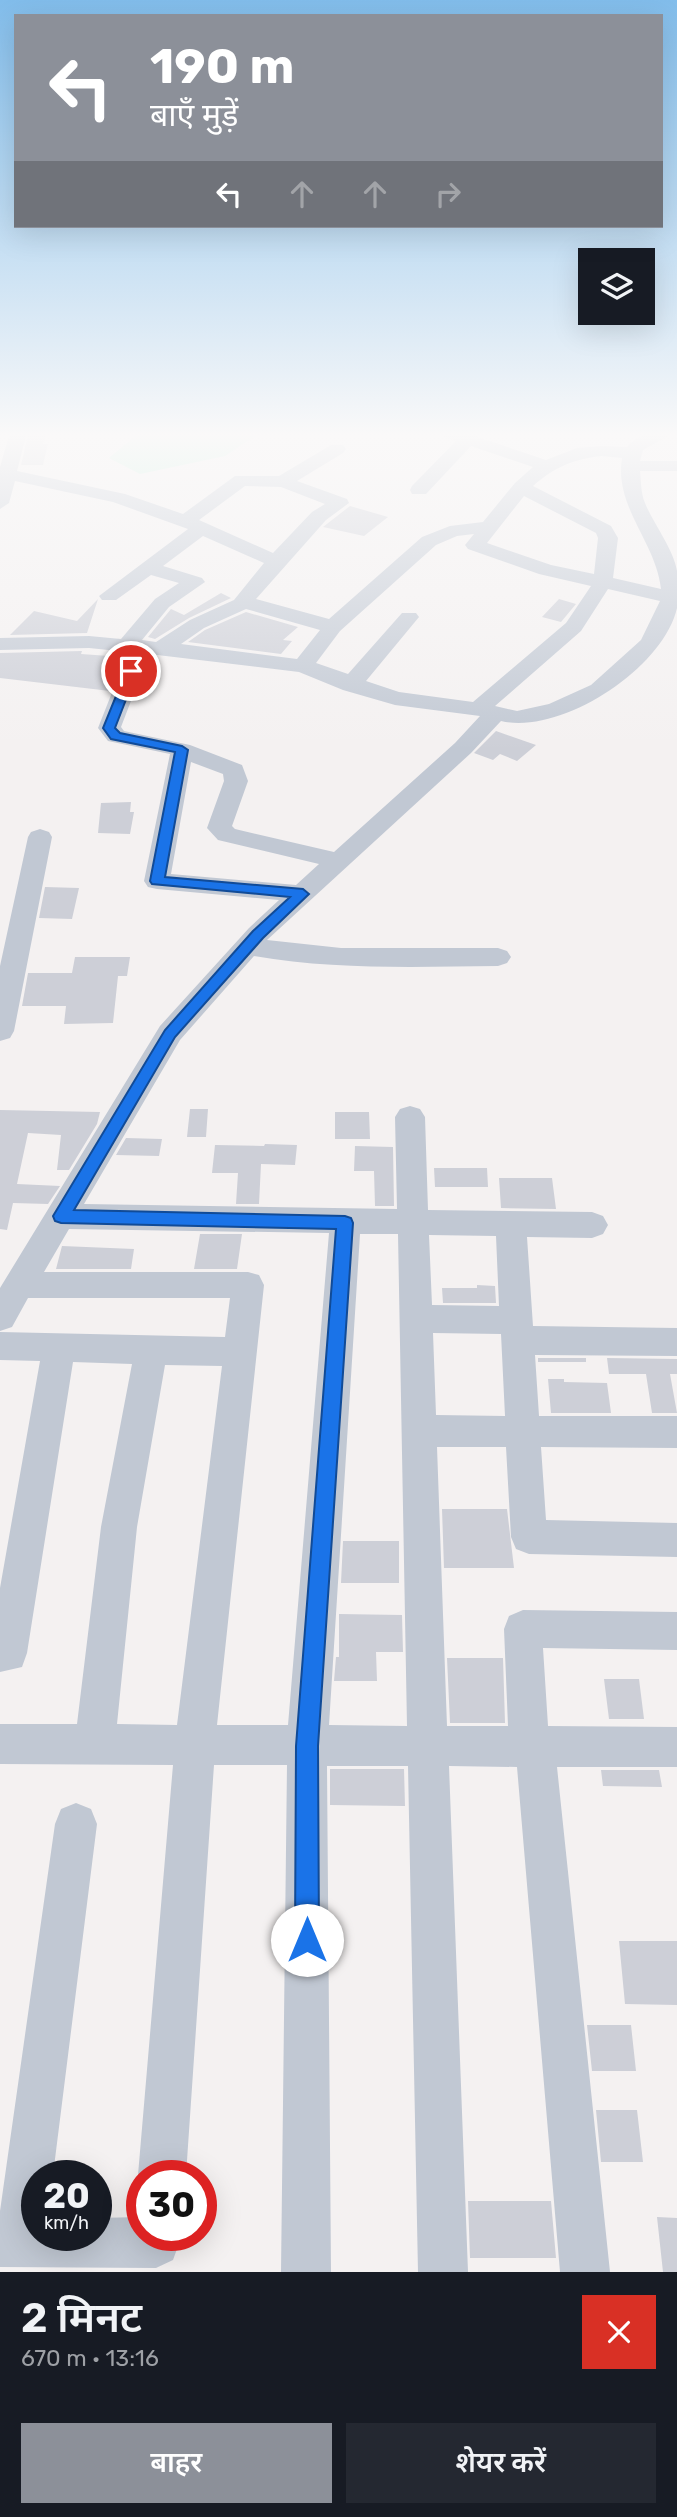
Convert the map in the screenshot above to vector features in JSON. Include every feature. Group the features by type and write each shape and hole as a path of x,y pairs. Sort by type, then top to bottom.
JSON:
{"street":[{"path":"109,596 150,568 179,538"},
{"path":"224,538 276,561"},
{"path":"143,647 243,602 298,538"},
{"path":"303,666 333,627 434,538"},
{"path":"480,538 475,545 546,570 672,597"},
{"path":"4,1315 170,1033 248,946 463,748 487,711 565,636 603,582 608,538"},
{"path":"0,644 89,642 303,666 394,698 517,718 556,709 599,690 650,643 672,597 669,573 652,538"},
{"path":"150,568 195,582 162,603 109,728 116,736 182,750 234,769 236,781 219,828 228,835 339,861"},
{"path":"243,602 333,627"},
{"path":"351,685 409,617"},
{"path":"182,750 157,881 303,894"},
{"path":"0,1031 40,837"},
{"path":"248,946 272,951 338,955 498,957"},
{"path":"410,1117 443,2272"},
{"path":"61,1216 345,1223 592,1225"},
{"path":"306,2272 307,1746 345,1223"},
{"path":"511,1225 529,1537 677,1540"},
{"path":"4,1315 248,1285 195,1745 163,2160"},
{"path":"4,1315 59,1348 240,1352"},
{"path":"415,1318 516,1330 677,1342"},
{"path":"0,1653 8,1653 59,1348"},
{"path":"95,1745 119,1527 151,1350"},
{"path":"418,1431 677,1432"},
{"path":"585,2272 532,1746 523,1629 677,1631"},
{"path":"0,1744 677,1747"},
{"path":"76,1824 10,2243 126,2243"}],"building":[{"path":"221,593 231,598 189,618 155,639 148,637 171,609 184,615"},
{"path":"98,599 87,633 10,635 34,611 77,621"},
{"path":"559,599 576,604 561,622 542,617"},
{"path":"246,612 298,627 283,640 292,641 281,654 188,642 205,630"},
{"path":"82,651 81,654 123,657 110,691 0,678 0,653"},
{"path":"496,731 536,745 517,761 500,754 493,760 474,753"},
{"path":"131,802 130,812 134,812 130,834 98,833 101,803"},
{"path":"45,887 79,888 72,919 39,918"},
{"path":"75,957 130,957 127,976 118,976 113,1023 64,1024 66,1006 22,1006 28,973 72,973"},
{"path":"190,1109 208,1109 206,1137 187,1137"},
{"path":"0,1110 100,1112 97,1124 69,1170 57,1170 61,1135 28,1133 17,1184 60,1186 48,1204 13,1203 7,1230 0,1229"},
{"path":"335,1112 369,1112 370,1139 335,1139"},
{"path":"126,1138 162,1139 159,1156 116,1155"},
{"path":"215,1145 297,1145 295,1165 261,1164 259,1204 236,1204 238,1173 212,1173"},
{"path":"355,1146 393,1147 394,1206 375,1206 374,1171 354,1171"},
{"path":"434,1168 487,1168 488,1187 435,1187"},
{"path":"499,1178 552,1178 556,1209 501,1208"},
{"path":"200,1234 242,1234 237,1269 194,1269"},
{"path":"62,1246 134,1249 131,1269 56,1269"},
{"path":"477,1285 495,1286 496,1303 443,1303 442,1288 477,1288"},
{"path":"538,1358 586,1358 586,1362 538,1362"},
{"path":"607,1358 677,1359 677,1374 670,1374 677,1413 652,1413 646,1374 609,1374"},
{"path":"548,1379 607,1383 611,1413 551,1413"},
{"path":"442,1509 507,1509 514,1568 444,1568"},
{"path":"343,1541 399,1541 399,1583 341,1583"},
{"path":"339,1614 402,1615 403,1652 376,1652 377,1681 334,1681 336,1657 339,1657"},
{"path":"447,1658 503,1658 505,1723 450,1723"},
{"path":"604,1679 639,1679 644,1719 609,1719"},
{"path":"330,1769 404,1769 405,1806 330,1805"},
{"path":"601,1770 659,1770 662,1787 603,1786"},
{"path":"619,1941 677,1941 677,2005 625,2004"},
{"path":"587,2025 631,2025 636,2071 592,2071"},
{"path":"596,2110 637,2110 643,2162 601,2162"},
{"path":"468,2201 551,2201 556,2258 470,2258"},
{"path":"657,2217 677,2218 677,2272 663,2272"}],"route":[{"path":"131,671 109,728 116,736 182,750 157,881 303,894 258,934 170,1033 61,1216 345,1223 307,1746 307,1940"}]}
